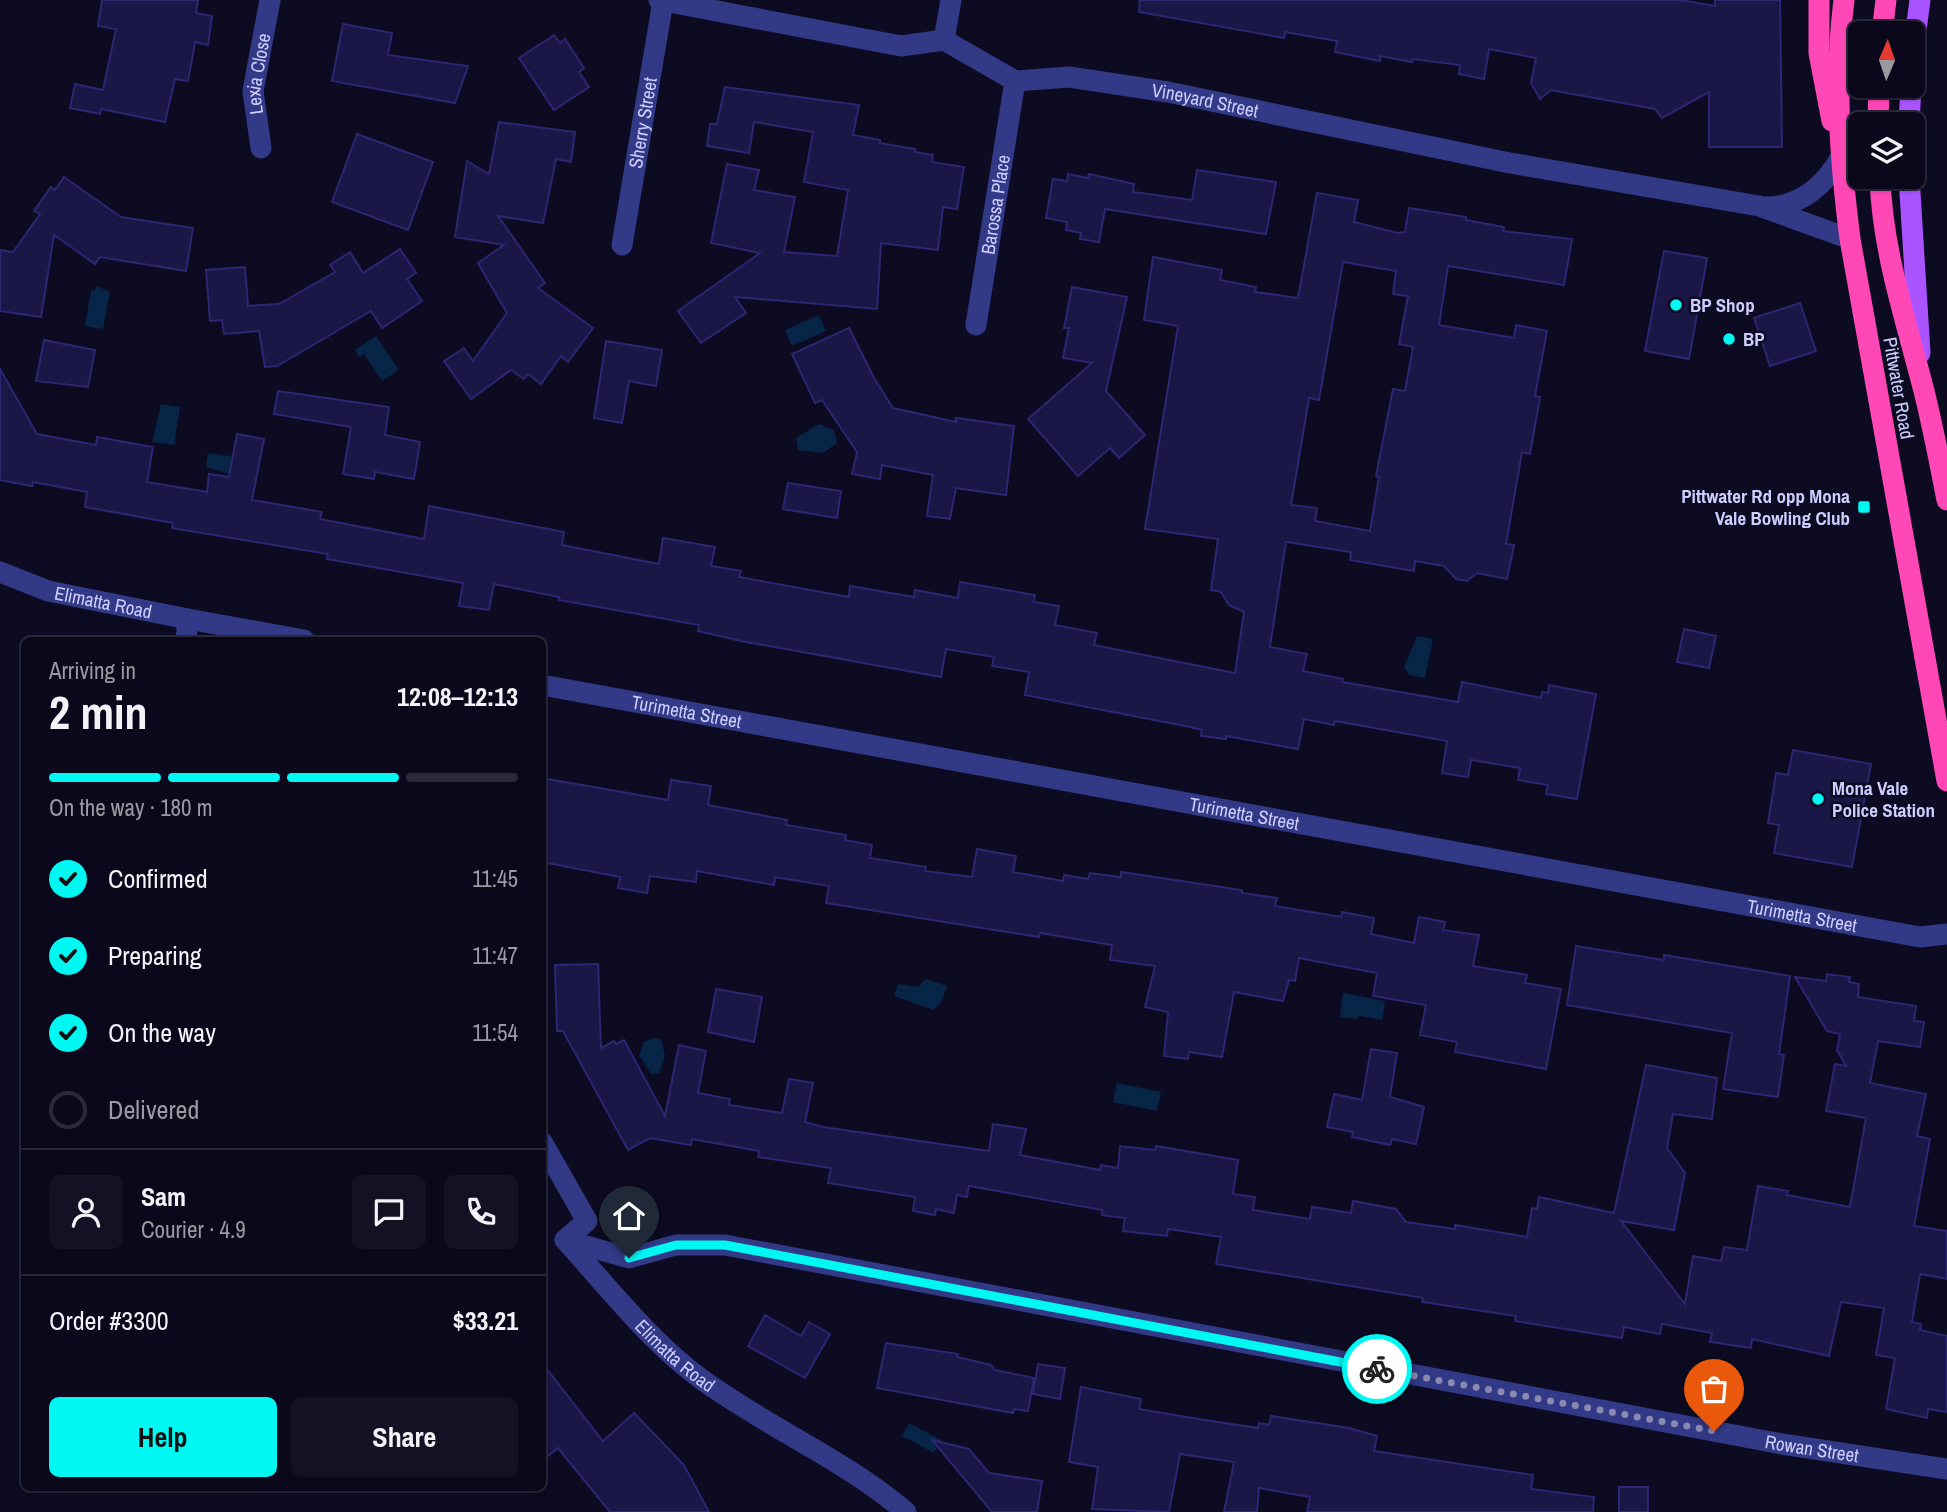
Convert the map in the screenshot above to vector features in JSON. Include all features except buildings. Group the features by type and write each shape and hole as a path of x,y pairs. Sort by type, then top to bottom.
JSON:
{"highway":[{"path":"1819,0 1822,79 1841,154"},
{"name":"Pittwater Road","path":"1844,0 1840,49 1841,154 1850,239 1947,780"},
{"path":"1883,21 1886,0"},
{"name":"Pittwater Road","path":"1881,189 1884,232 1893,275 1925,394 1947,500"}],"main road":[{"path":"1917,21 1920,0"},
{"name":"Pittwater Road","path":"1910,189 1914,281 1925,394"}],"street":[{"name":"Lexia Close","path":"261,148 253,92 270,0"},
{"path":"661,0 901,46 944,40 1015,81"},
{"name":"Sherry Street","path":"622,245 661,0"},
{"path":"944,40 951,0"},
{"name":"Vineyard Street","path":"1015,81 1069,76 1168,92 1510,163 1759,206 1776,206 1806,196 1824,183 1841,154"},
{"name":"Barossa Place","path":"976,325 1015,81"},
{"name":"Vineyard Street","path":"1759,206 1850,239"},
{"name":"Elimatta Road","path":"0,572 48,591 187,630"},
{"path":"187,630 269,637"},
{"name":"Turimetta Street","path":"546,686 1920,937 1947,934"},
{"path":"546,1149 587,1221 565,1240"},
{"name":"Elimatta Road","path":"565,1240 651,1336 688,1368 863,1480 906,1512"},
{"name":"Rowan Street","path":"565,1240 629,1258 676,1245 725,1245 1771,1442 1947,1469"}],"water":[{"path":"96,286 110,292 103,329 85,326 91,290 95,291"},
{"path":"819,315 826,331 792,346 785,330"},
{"path":"376,336 399,370 382,381 364,354 359,357 355,350"},
{"path":"161,404 180,407 174,445 152,442"},
{"path":"819,424 834,430 837,443 823,453 798,450 796,438"},
{"path":"208,453 252,459 230,474 206,467"},
{"path":"1417,636 1433,639 1425,678 1409,675 1404,667"},
{"path":"926,979 947,986 942,1001 934,1010 894,996 898,984 918,987"},
{"path":"1343,993 1385,1001 1382,1020 1360,1016 1356,1019 1340,1017"},
{"path":"652,1038 661,1039 665,1056 659,1073 651,1074 639,1055 644,1042"},
{"path":"1117,1083 1161,1092 1157,1111 1113,1102"},
{"path":"909,1423 941,1440 934,1453 902,1436"}],"way so far":[{"path":"1377,1369 1714,1431"}],"place":[{"name":"BP Shop","path":"1676,305"},
{"name":"BP","path":"1729,339"},
{"name":"Pittwater Rd opp Mona Vale Bowling Club","path":"1864,507"},
{"name":"Mona Vale Police Station","path":"1818,799"}],"route":[{"path":"629,1258 676,1245 725,1245 1377,1369"}]}
